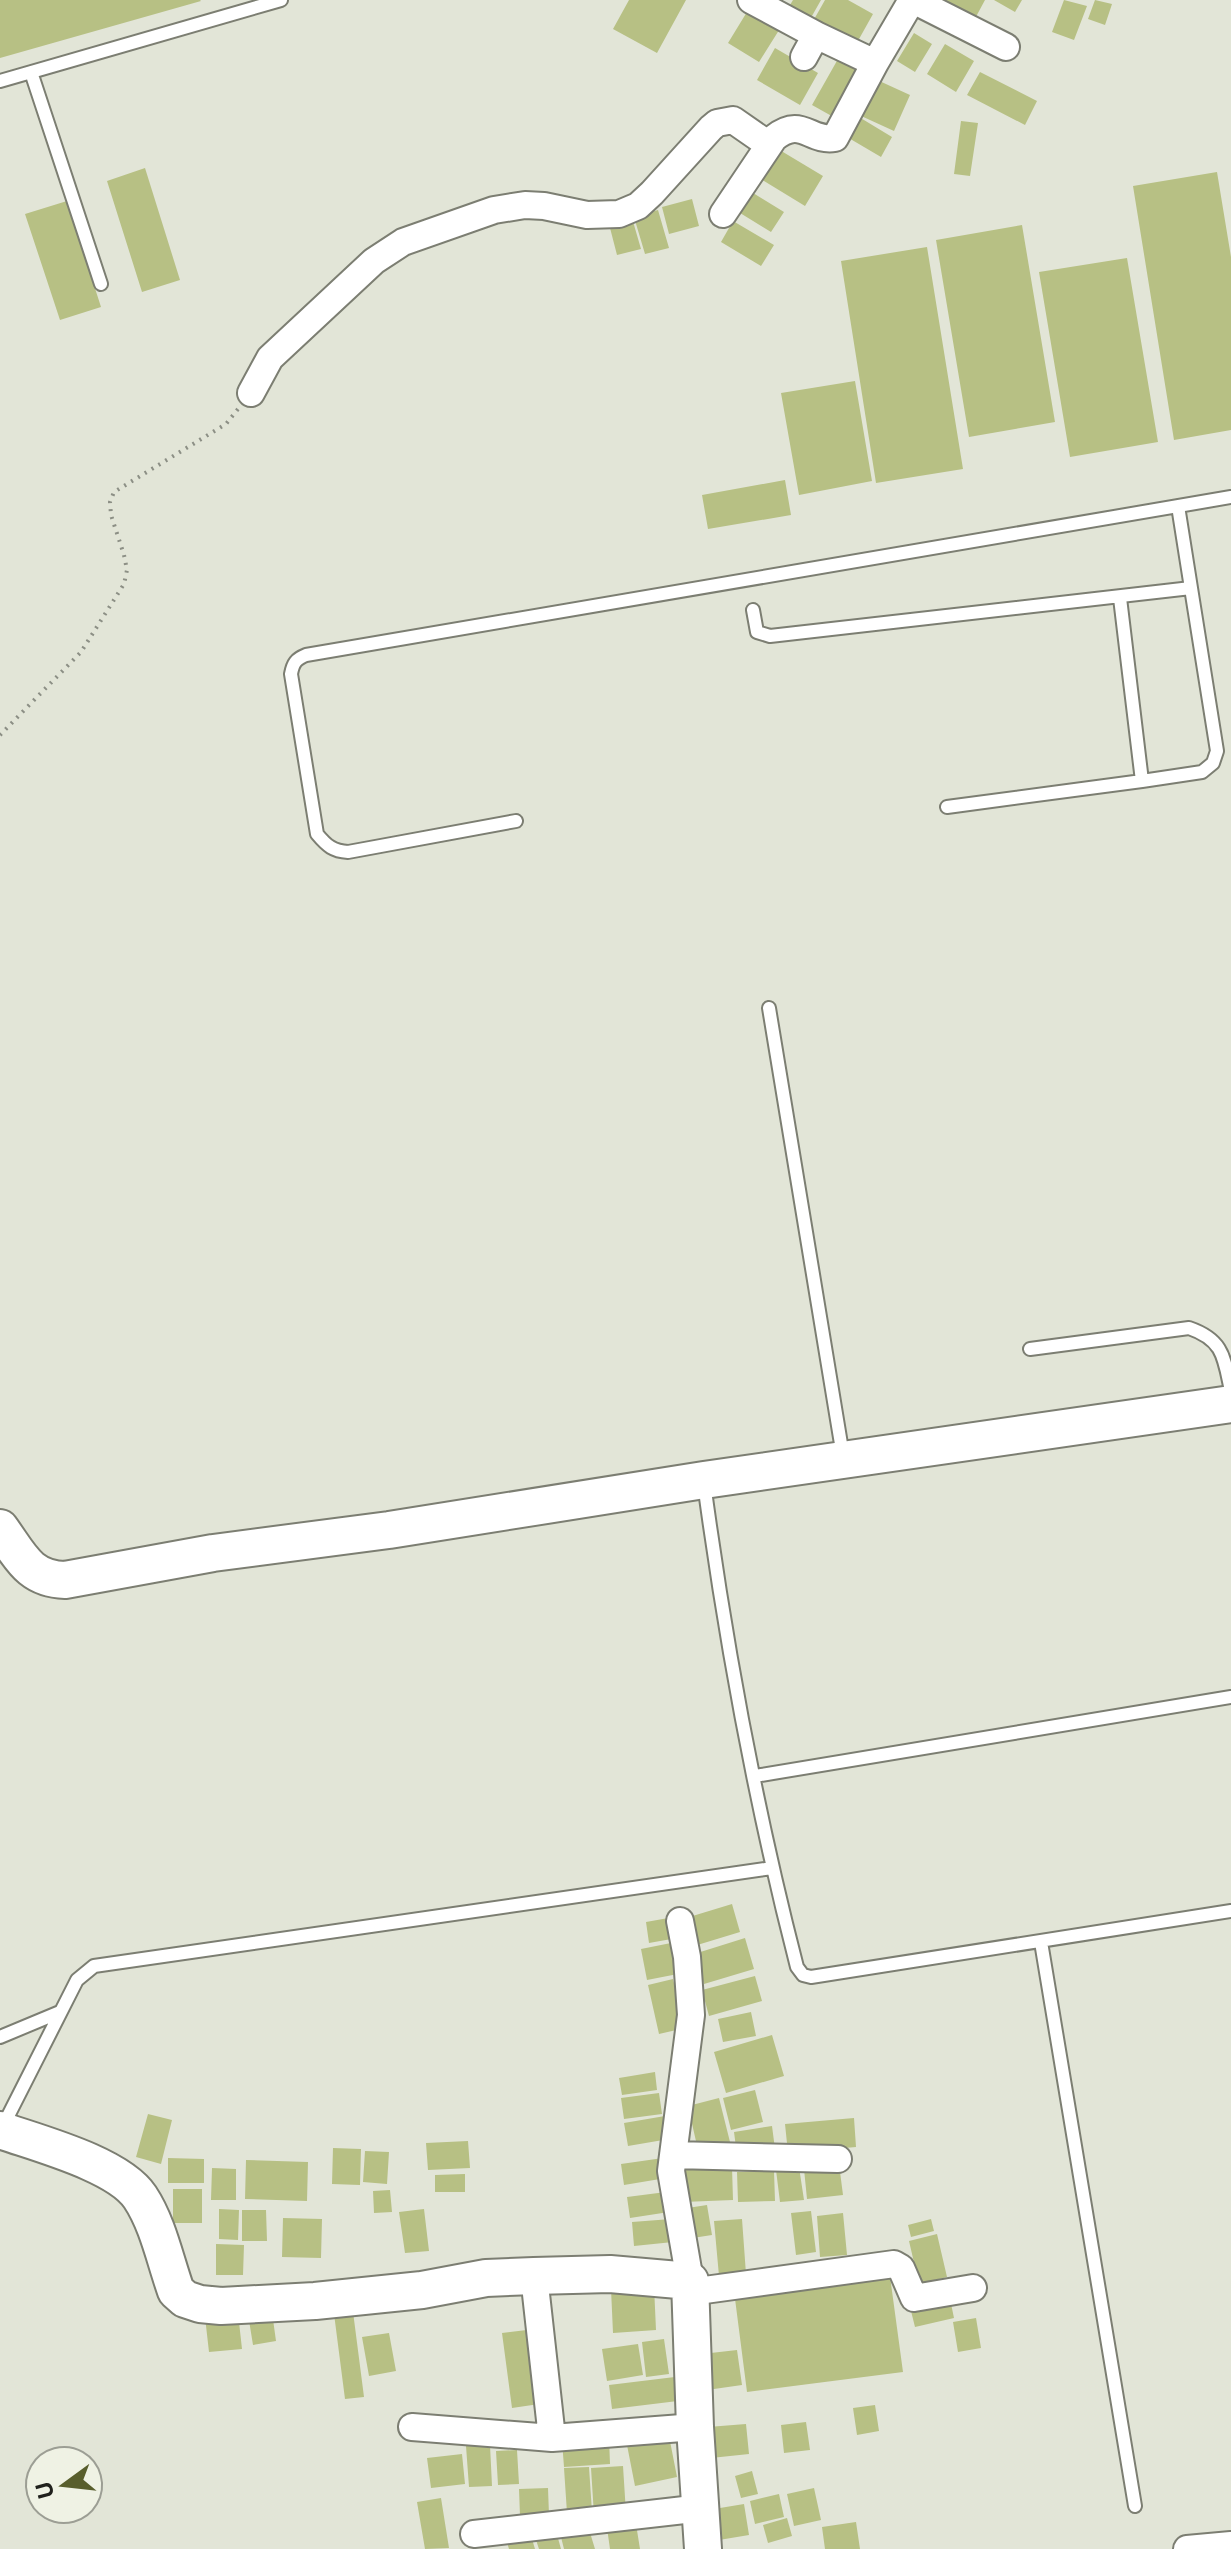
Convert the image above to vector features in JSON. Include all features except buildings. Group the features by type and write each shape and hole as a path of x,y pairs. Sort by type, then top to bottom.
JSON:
{"street":[{"path":"751,0 810,46 875,63"},
{"path":"723,214 774,138 790,128 799,128 827,139 835,138 913,0 1006,47"},
{"path":"251,393 270,358 374,261 403,242 494,210 525,205 587,215 619,214 638,206 711,128 726,120 733,120 769,145"},
{"path":"0,1528 34,1573 65,1580 213,1553 389,1530 844,1459 1231,1404"},
{"path":"680,1921 687,1957 691,2015 671,2171 690,2286 703,2549"},
{"path":"0,2132 99,2166 135,2190 147,2210 176,2291 185,2299 200,2304 221,2306 315,2301 422,2290 486,2278 534,2276 610,2274 690,2286 894,2264 901,2268 914,2298 973,2288"},
{"path":"673,2155 838,2159"},
{"path":"534,2276 552,2438"},
{"path":"412,2427 552,2438 695,2427"},
{"path":"474,2534 702,2508"},
{"path":"1187,2549 1231,2545"}],"lane":[{"path":"0,81 281,0"},
{"path":"31,72 101,284"},
{"path":"516,821 348,852 337,852 327,846 317,834 292,665 306,655 1231,497"},
{"path":"947,807 1202,772 1213,763 1217,751 1178,506"},
{"path":"753,610 757,632 765,636 1191,588"},
{"path":"1120,598 1142,781"},
{"path":"769,1008 844,1459"},
{"path":"1030,1349 1189,1328 1206,1334 1217,1343 1231,1391"},
{"path":"704,1480 719,1591 772,1868 797,1967 807,1977 1231,1911"},
{"path":"755,1776 1231,1697"},
{"path":"0,2132 60,2012 81,1975 94,1966 772,1868"},
{"path":"1041,1942 1135,2506"},
{"path":"0,2037 60,2012"}],"path":[{"path":"0,735 81,652 124,584 127,570 111,515 110,502 114,492 226,424 251,393"}]}
